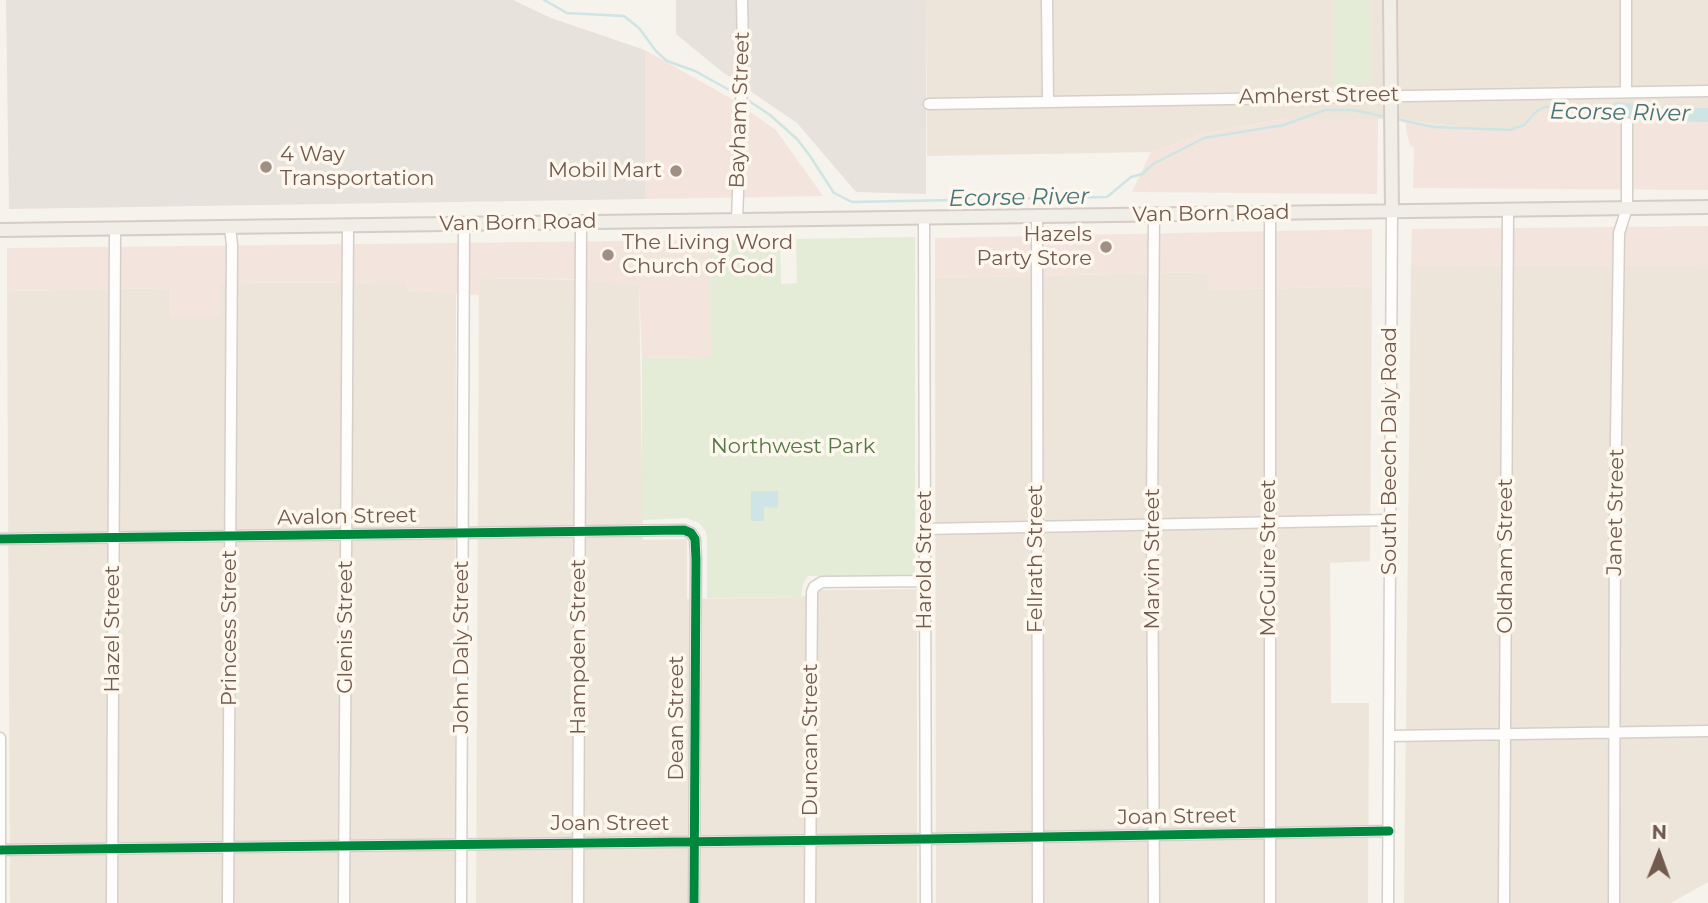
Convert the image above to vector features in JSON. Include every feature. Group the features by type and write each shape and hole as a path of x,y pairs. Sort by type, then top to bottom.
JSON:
{"main road":[{"name":"South Beech Daly Road","path":"1390,0 1392,211"},
{"name":"Van Born Road","path":"0,230 1708,207"}],"street":[{"name":"Bayham Street","path":"737,220 742,0"},
{"path":"1047,0 1048,101"},
{"path":"1626,0 1626,92"},
{"name":"Amherst Street","path":"929,104 1708,92"},
{"name":"Janet Street","path":"1614,903 1619,233 1627,208 1627,123"},
{"name":"Oldham Street","path":"1504,903 1508,209"},
{"name":"South Beech Daly Road","path":"1388,903 1392,211"},
{"name":"McGuire Street","path":"1270,213 1270,903"},
{"name":"Marvin Street","path":"1154,214 1154,903"},
{"name":"Fellrath Street","path":"1037,216 1038,903"},
{"name":"Harold Street","path":"924,218 926,903"},
{"name":"Hampden Street","path":"578,903 581,222"},
{"name":"John Daly Street","path":"461,903 464,224"},
{"name":"Glenis Street","path":"344,903 348,226"},
{"name":"Princess Street","path":"228,903 230,227"},
{"name":"Hazel Street","path":"112,903 116,229"},
{"path":"925,529 1390,520"},
{"name":"Avalon Street","path":"0,539 684,530 692,534"},
{"name":"Dean Street","path":"692,534 695,539 696,559 694,903"},
{"name":"Duncan Street","path":"810,903 812,592 814,587 822,582 925,580"},
{"path":"1389,736 1708,731"},
{"path":"0,738 0,903"},
{"name":"Joan Street","path":"0,850 1389,831"}],"shaded area":[{"path":"6,0 513,0 551,18 645,50 645,199 9,209"},
{"path":"676,0 926,0 926,194 856,192 797,123 721,71 676,34"},
{"path":"926,0 1708,0 1708,109 1529,121 1516,129 1482,129 1391,119 1281,119 1202,134 1151,152 927,156"},
{"path":"645,50 730,98 776,130 823,196 645,199"},
{"path":"1545,107 1708,107 1708,190 1413,188 1414,148 1410,145 1406,121 1482,129 1516,129"},
{"path":"1281,119 1378,119 1377,194 1132,192 1151,152 1202,134"},
{"path":"1708,226 1708,265 1411,266 1412,229"},
{"path":"1372,229 1372,286 1209,290 1208,272 935,278 935,238"},
{"path":"710,240 711,357 642,358 639,285 572,279 480,278 479,295 406,290 406,282 220,283 220,317 171,317 170,288 7,291 7,248"},
{"path":"1708,265 1708,882 1671,903 1404,903 1411,266"},
{"path":"1209,272 1209,290 1372,286 1370,561 1330,563 1331,703 1369,703 1368,903 936,903 935,278"},
{"path":"479,278 591,280 639,285 643,540 687,539 687,599 801,597 822,590 917,589 917,903 476,903"},
{"path":"406,282 407,290 456,293 455,903 10,903 7,291 170,288 171,317 220,283"},
{"path":"751,491 778,491 778,506 764,507 764,521 751,521"}],"green space":[{"path":"1333,0 1370,0 1371,84 1334,85"},
{"name":"Northwest Park","path":"915,237 915,575 808,576 803,584 801,597 707,598 705,530 699,523 687,518 642,520 642,358 711,357 710,240 780,239 781,284 797,283 796,239"}],"waterway":[{"name":"Ecorse River","path":"544,0 567,13 624,16 639,28 667,61 695,71 740,96"},
{"name":"Ecorse River","path":"746,99 770,115 797,139 834,193 852,202 1107,197 1131,177 1142,174 1153,164 1204,138 1284,125 1325,110 1353,110 1386,117"},
{"name":"Ecorse River","path":"1396,119 1433,127 1510,130 1524,125 1537,111 1545,107 1592,106 1618,109"},
{"name":"Ecorse River","path":"1618,109 1659,114 1708,115"}],"cycle path":[{"path":"0,539 684,530 691,533 695,539 696,559 694,903"},
{"path":"0,850 1389,831"}],"place":[{"name":"4 Way Transportation","path":"266,167"},
{"name":"Mobil Mart","path":"676,171"},
{"name":"Hazels Party Store","path":"1106,247"},
{"name":"The Living Word Church of God","path":"608,255"}]}
